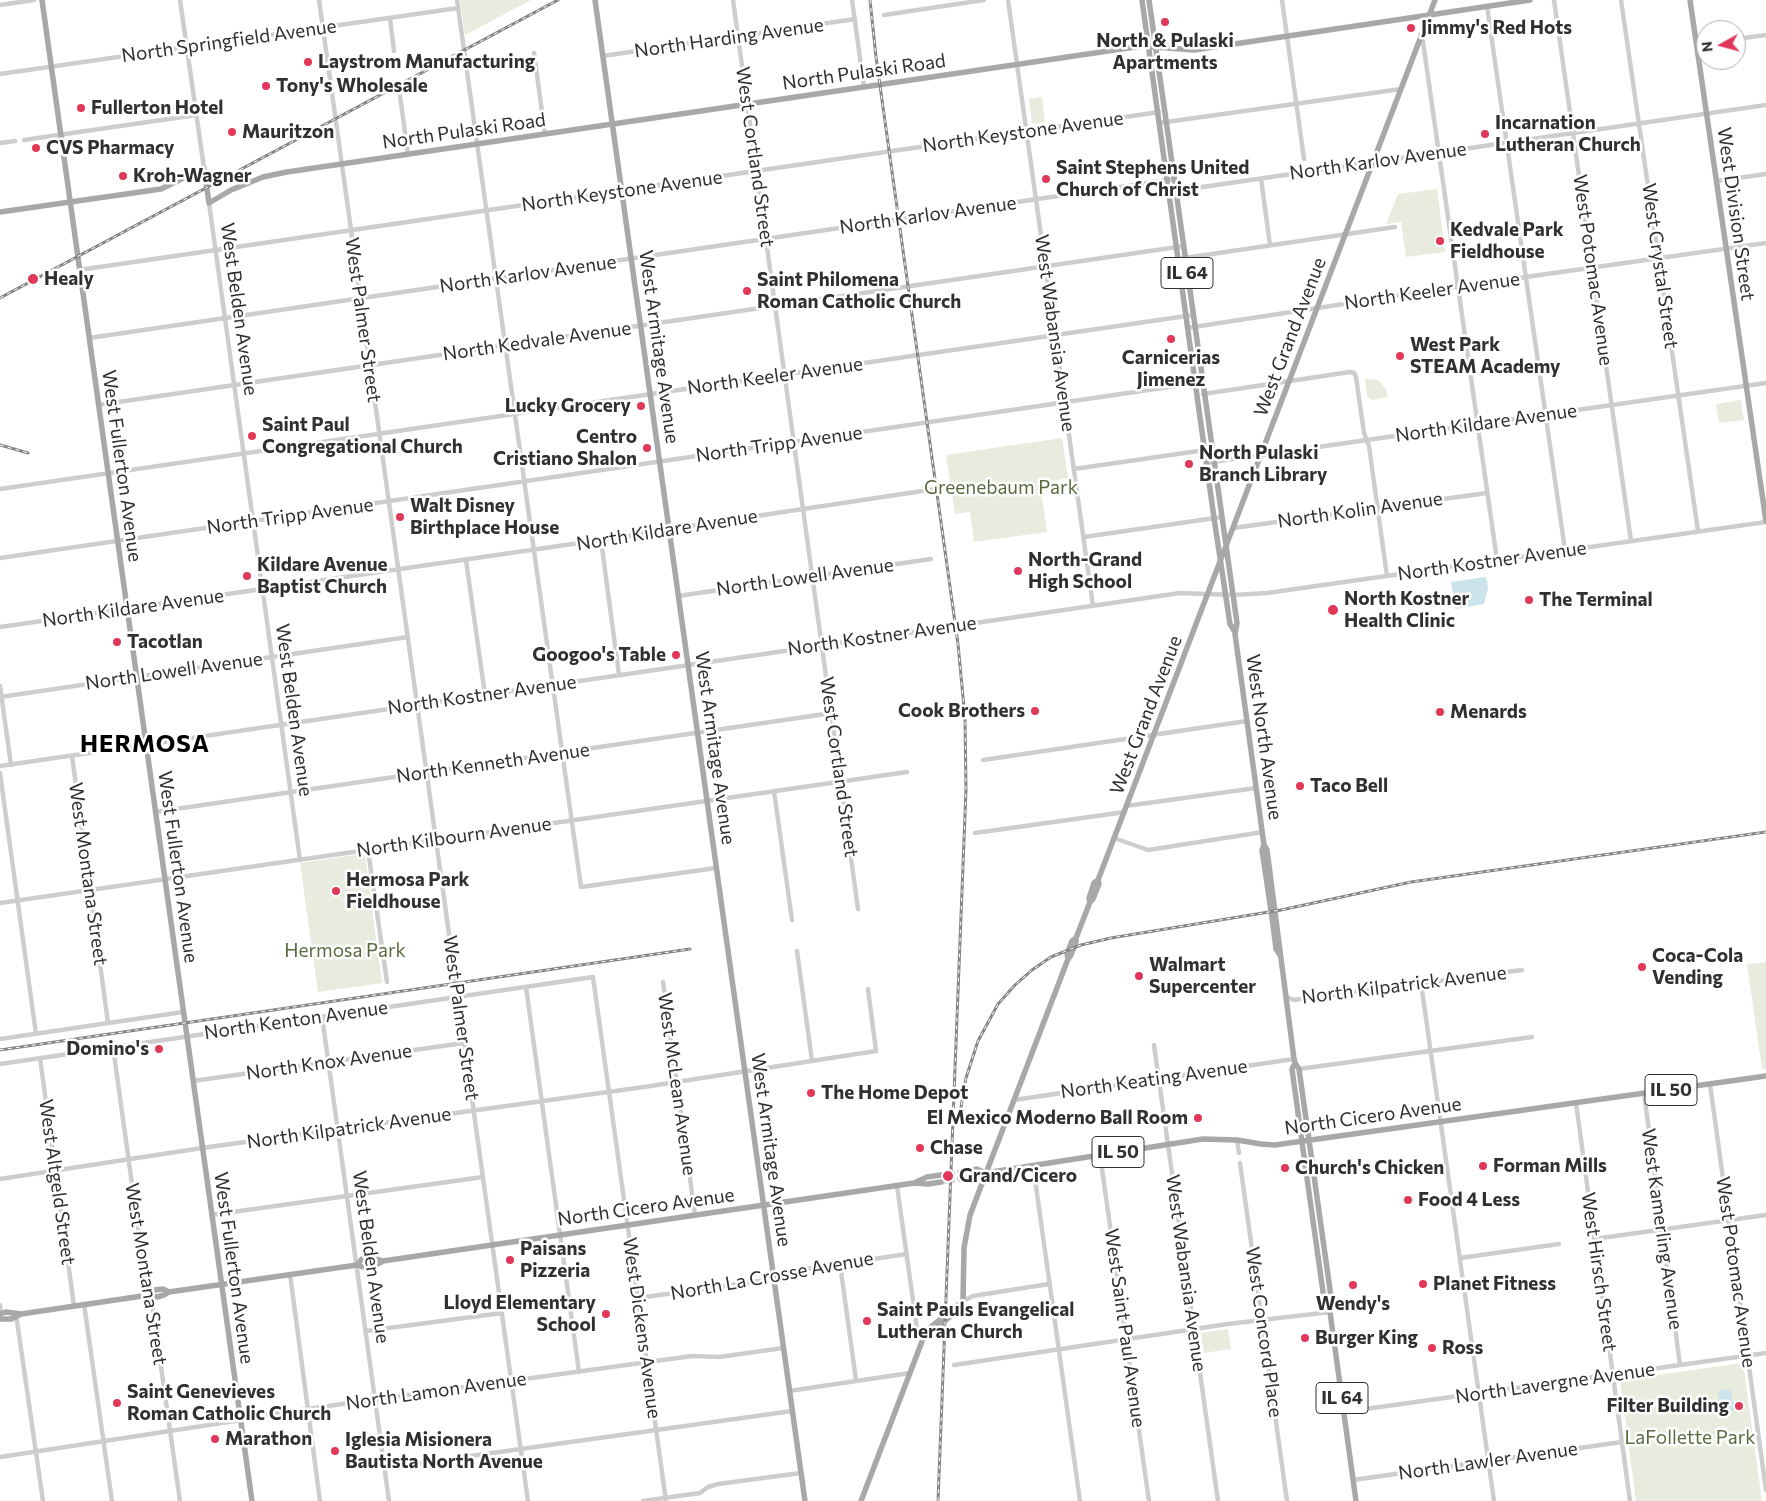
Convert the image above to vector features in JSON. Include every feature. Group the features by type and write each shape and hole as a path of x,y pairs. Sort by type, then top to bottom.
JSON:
{"main road":[{"name":"West Fullerton Avenue","path":"42,0 252,1501"},
{"name":"West Armitage Avenue","path":"595,0 804,1501"},
{"name":"West North Avenue","path":"1142,0 1220,561 1230,624 1235,632"},
{"name":"West North Avenue","path":"1149,0 1233,595 1235,632 1263,832 1264,845 1262,850 1276,950 1280,955 1295,1061 1299,1069 1332,1305 1330,1310 1356,1501"},
{"name":"West Grand Avenue","path":"963,1301 965,1236 970,1215 985,1173 1068,959 1067,954 1072,941 1076,938 1090,902 1088,898 1094,883 1098,880 1126,809 1435,0"},
{"name":"North Pulaski Road","path":"209,202 231,190 267,175 1148,46 1194,50 1530,0"},
{"name":"West Division Street","path":"1690,0 1696,39"},
{"name":"West Division Street","path":"1701,70 1766,522"},
{"path":"0,212 161,189 204,168"},
{"name":"West Belden Avenue","path":"204,168 209,202"},
{"name":"West North Avenue","path":"1295,1061 1292,1069 1325,1306 1330,1310"},
{"name":"North Cicero Avenue","path":"960,1179 1033,1165 1203,1140 1237,1140 1275,1145 1766,1076"},
{"name":"North Cicero Avenue","path":"960,1172 978,1169 985,1173"},
{"name":"North Cicero Avenue","path":"914,1183 927,1176 941,1175"},
{"name":"North Cicero Avenue","path":"0,1315 149,1295 154,1290 163,1289 169,1292 356,1264 362,1259 374,1258 383,1261 914,1183 928,1184 941,1182"},
{"path":"861,1501 926,1331 963,1301"}],"street":[{"path":"0,5 34,0"},
{"name":"West Belden Avenue","path":"180,0 204,168"},
{"name":"West Palmer Street","path":"319,0 528,1501"},
{"path":"457,0 581,888 716,868"},
{"name":"West Cortland Street","path":"733,0 858,909"},
{"path":"852,0 864,87"},
{"path":"884,15 984,0"},
{"name":"West Wabansia Avenue","path":"1008,0 1094,606"},
{"path":"1282,0 1304,159"},
{"name":"West Potomac Avenue","path":"1554,0 1631,541"},
{"name":"West Crystal Street","path":"1621,0 1698,531"},
{"path":"1487,6 1565,550"},
{"name":"North Springfield Avenue","path":"0,74 458,8"},
{"path":"390,18 394,52"},
{"name":"North Harding Avenue","path":"603,56 855,19"},
{"path":"1422,33 1497,560"},
{"path":"1746,38 1766,35"},
{"path":"534,53 545,134"},
{"path":"1159,123 1401,89"},
{"path":"400,96 408,154"},
{"name":"North Karlov Avenue","path":"1168,192 1766,105"},
{"name":"North Keystone Avenue","path":"79,270 1164,111"},
{"path":"24,140 196,115"},
{"path":"0,143 16,141"},
{"path":"1716,181 1766,174"},
{"path":"1260,178 1270,245"},
{"name":"North Karlov Avenue","path":"89,338 1174,179"},
{"name":"West Belden Avenue","path":"209,202 300,860"},
{"path":"1178,259 1395,227"},
{"name":"North Keeler Avenue","path":"1188,328 1766,243"},
{"name":"North Kedvale Avenue","path":"98,405 1184,246"},
{"name":"North Keeler Avenue","path":"0,489 1193,315"},
{"path":"1197,395 1350,372 1354,373 1366,440 1369,446 1387,576"},
{"name":"North Tripp Avenue","path":"0,558 1203,382"},
{"name":"North Kildare Avenue","path":"1206,463 1766,383"},
{"path":"1074,469 1212,449"},
{"name":"North Kildare Avenue","path":"0,627 466,560 949,487"},
{"name":"North Kolin Avenue","path":"1233,528 1488,493"},
{"path":"1084,537 1222,517"},
{"name":"North Kostner Avenue","path":"0,766 1180,593 1260,594 1766,522"},
{"path":"601,540 619,675"},
{"name":"North Lowell Avenue","path":"678,596 931,559"},
{"path":"466,560 485,695"},
{"name":"North Lowell Avenue","path":"1,697 408,636"},
{"path":"0,686 11,765"},
{"name":"North Kenneth Avenue","path":"155,812 832,713"},
{"path":"982,760 1247,721"},
{"name":"West Montana Street","path":"72,756 108,1023"},
{"name":"North Kilbourn Avenue","path":"0,903 907,772"},
{"path":"0,773 36,1034"},
{"path":"975,832 1256,788"},
{"path":"774,791 792,920"},
{"path":"1114,838 1148,850 1263,832"},
{"path":"368,850 387,982"},
{"path":"796,951 812,1061"},
{"name":"North Kilpatrick Avenue","path":"1286,997 1294,1000 1522,970"},
{"name":"North Kenton Avenue","path":"0,1064 593,977"},
{"name":"West Dickens Avenue","path":"593,977 666,1499"},
{"name":"West McLean Avenue","path":"663,982 695,1215"},
{"path":"1421,983 1494,1501"},
{"path":"526,987 579,1372"},
{"name":"North Kilpatrick Avenue","path":"0,1179 202,1148 677,1082 876,1051 868,989"},
{"name":"North Kenton Avenue","path":"0,1039 183,1012"},
{"name":"West Belden Avenue","path":"322,1016 389,1501"},
{"path":"1299,1069 1532,1036"},
{"name":"North Knox Avenue","path":"193,1081 464,1043"},
{"name":"West Wabansia Avenue","path":"1154,1045 1218,1501"},
{"name":"West Montana Street","path":"113,1047 146,1285 152,1303 180,1501"},
{"name":"West Altgeld Street","path":"40,1058 74,1306"},
{"name":"North Keating Avenue","path":"1014,1100 1295,1061"},
{"name":"West Potomac Avenue","path":"1710,1084 1766,1490"},
{"name":"West Kamerling Avenue","path":"1644,1094 1680,1365"},
{"name":"West Hirsch Street","path":"1576,1103 1630,1501"},
{"path":"1237,1140 1238,1153"},
{"name":"West Saint Paul Avenue","path":"1100,1155 1150,1501"},
{"name":"West Concord Place","path":"1240,1163 1288,1501"},
{"path":"1033,1165 1080,1501"},
{"path":"212,1215 483,1178"},
{"path":"897,1186 917,1329 923,1339"},
{"path":"1594,1238 1766,1214"},
{"path":"1460,1258 1559,1244"},
{"name":"North La Crosse Avenue","path":"638,1298 767,1280 779,1273 907,1254"},
{"path":"840,1264 856,1380"},
{"path":"290,1274 320,1501"},
{"path":"963,1301 973,1296 1049,1284"},
{"path":"84,1304 112,1501"},
{"path":"0,1305 0,1315"},
{"path":"954,1365 1330,1310"},
{"path":"366,1331 502,1313"},
{"path":"18,1314 43,1501"},
{"name":"North Lamon Avenue","path":"0,1457 308,1409 692,1356 719,1357 783,1348"},
{"name":"North Lavergne Avenue","path":"1344,1412 1766,1353"},
{"path":"789,1390 910,1373"},
{"path":"385,1468 792,1411"},
{"name":"North Lawler Avenue","path":"1353,1480 1622,1442"},
{"path":"643,1501 700,1493 708,1487 718,1484 801,1473"}],"green space":[{"path":"460,0 531,0 465,35"},
{"path":"1042,97 1045,122 1032,124 1029,99"},
{"path":"1437,189 1445,252 1406,257 1401,222 1386,224 1398,194"},
{"path":"1365,379 1378,380 1386,389 1388,397 1372,400 1367,396"},
{"path":"1741,400 1744,420 1719,423 1716,404"},
{"name":"Greenebaum Park","path":"1062,438 1068,478 1040,483 1047,532 974,542 970,512 955,514 946,455"},
{"name":"Hermosa Park","path":"362,854 365,856 382,983 318,992 300,863"},
{"path":"1766,962 1766,1069 1762,1069 1747,964"},
{"path":"1228,1329 1231,1349 1204,1353 1201,1333"},
{"name":"LaFollette Park","path":"1743,1363 1762,1501 1636,1501 1620,1380"}],"water":[{"path":"1485,577 1488,588 1484,604 1455,609 1451,582"},
{"path":"1724,1389 1732,1393 1734,1410 1721,1412 1718,1406 1720,1403 1718,1394"}],"tunnel":[{"path":"941,1175 960,1172"},
{"path":"941,1182 960,1179"}],"railway":[{"path":"0,298 558,0"},
{"path":"870,0 876,57 958,644 965,718 966,789 938,1501"},
{"path":"0,445 28,453"},
{"path":"960,1113 966,1078 978,1041 998,1004 1032,970 1051,957 1081,945 1111,938 1281,910 1411,882 1766,832"},
{"path":"0,1050 690,949"}],"place":[{"name":"North & Pulaski Apartments","path":"1165,22"},
{"name":"Jimmy's Red Hots","path":"1411,28"},
{"name":"Laystrom Manufacturing","path":"308,62"},
{"name":"Tony's Wholesale","path":"266,86"},
{"name":"Fullerton Hotel","path":"81,108"},
{"name":"Mauritzon","path":"232,132"},
{"name":"Incarnation Lutheran Church","path":"1485,134"},
{"name":"CVS Pharmacy","path":"36,148"},
{"name":"Kroh-Wagner","path":"123,176"},
{"name":"Saint Stephens United Church of Christ","path":"1046,179"},
{"name":"Kedvale Park Fieldhouse","path":"1440,241"},
{"name":"Healy","path":"33,279"},
{"name":"Saint Philomena Roman Catholic Church","path":"747,291"},
{"name":"Carnicerias Jimenez","path":"1171,339"},
{"name":"West Park STEAM Academy","path":"1400,356"},
{"name":"Lucky Grocery","path":"641,406"},
{"name":"Saint Paul Congregational Church","path":"252,436"},
{"name":"Centro Cristiano Shalon","path":"647,448"},
{"name":"North Pulaski Branch Library","path":"1189,464"},
{"name":"Walt Disney Birthplace House","path":"400,517"},
{"name":"North-Grand High School","path":"1018,571"},
{"name":"Kildare Avenue Baptist Church","path":"247,576"},
{"name":"The Terminal","path":"1529,600"},
{"name":"North Kostner Health Clinic","path":"1333,610"},
{"name":"Tacotlan","path":"117,642"},
{"name":"Googoo's Table","path":"676,655"},
{"name":"Cook Brothers","path":"1035,711"},
{"name":"Menards","path":"1440,712"},
{"name":"Taco Bell","path":"1300,786"},
{"name":"Hermosa Park Fieldhouse","path":"336,891"},
{"name":"Coca-Cola Vending","path":"1642,967"},
{"name":"Walmart Supercenter","path":"1139,976"},
{"name":"Domino's","path":"159,1049"},
{"name":"The Home Depot","path":"811,1093"},
{"name":"El Mexico Moderno Ball Room","path":"1198,1118"},
{"name":"Chase","path":"920,1148"},
{"name":"Forman Mills","path":"1483,1166"},
{"name":"Church's Chicken","path":"1285,1168"},
{"name":"Grand/Cicero","path":"948,1176"},
{"name":"Food 4 Less","path":"1408,1200"},
{"name":"Paisans Pizzeria","path":"510,1260"},
{"name":"Planet Fitness","path":"1423,1284"},
{"name":"Wendy's","path":"1353,1285"},
{"name":"Lloyd Elementary School","path":"606,1314"},
{"name":"Saint Pauls Evangelical Lutheran Church","path":"867,1321"},
{"name":"Burger King","path":"1305,1338"},
{"name":"Ross","path":"1432,1348"},
{"name":"Saint Genevieves Roman Catholic Church","path":"117,1403"},
{"name":"Filter Building","path":"1739,1406"},
{"name":"Marathon","path":"215,1439"},
{"name":"Iglesia Misionera Bautista North Avenue","path":"335,1451"}],"district":[{"name":"HERMOSA","path":"145,744"}]}
